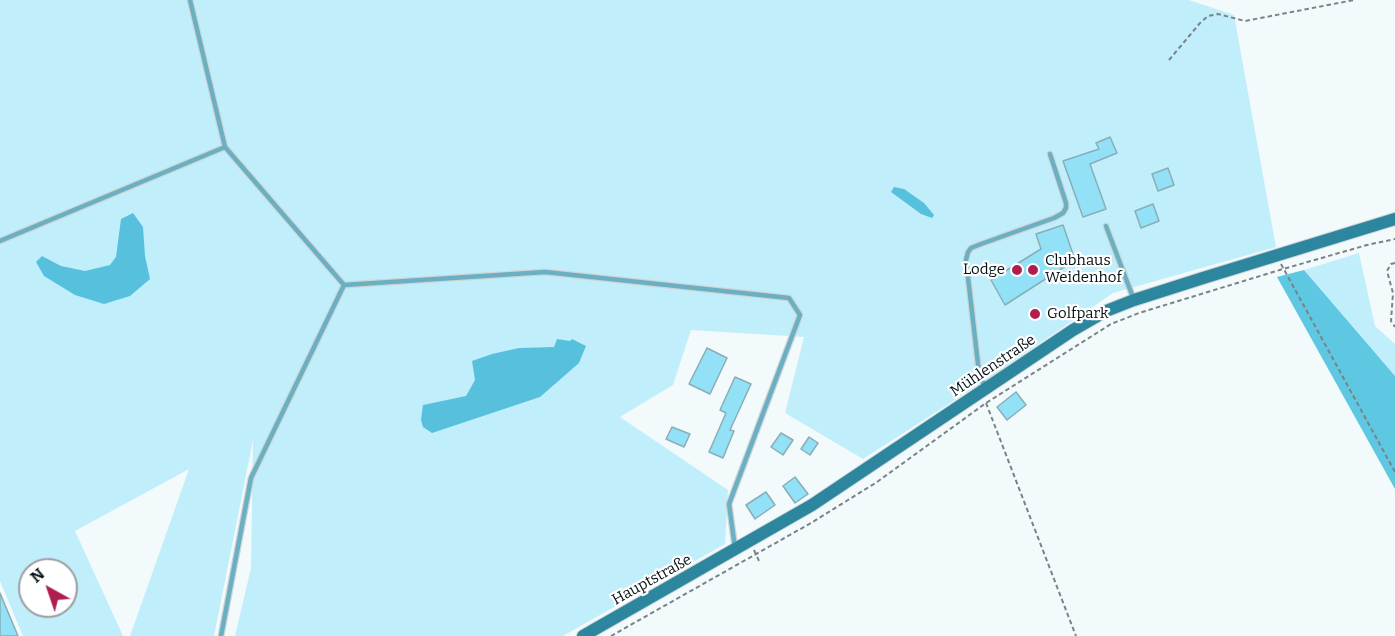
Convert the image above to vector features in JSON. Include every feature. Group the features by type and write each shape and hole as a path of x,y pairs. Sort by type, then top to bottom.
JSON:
{"main road":[{"name":"Mühlenstraße","path":"735,550 844,485 985,395 1073,330 1107,311 1134,300 1395,219"},
{"name":"Mühlenstraße","path":"1324,242 1395,227"},
{"name":"Hauptstraße","path":"583,636 735,550"}],"lane":[{"path":"190,0 225,147 344,285"},
{"path":"0,241 225,147"},
{"path":"985,395 980,377 967,256 971,248 1064,213 1066,202 1050,154"},
{"path":"1106,226 1134,300"},
{"path":"344,285 545,272 789,298 800,315 729,504 735,550"},
{"path":"221,636 251,478 344,285"}],"path":[{"path":"1169,60 1208,16 1218,14 1245,21 1354,0"},
{"path":"611,636 811,523 877,482 985,395 1111,324 1139,313 1283,269 1395,239"},
{"path":"1276,257 1395,472"},
{"path":"1395,263 1391,264 1387,271 1394,293 1391,321 1395,327"},
{"path":"985,395 1076,636"},
{"path":"749,542 760,562"}],"shaded area":[{"path":"0,0 1189,0 1234,15 1276,247 1113,293 989,378 863,459 785,413 804,337 691,330 673,385 620,417 728,490 725,544 563,636 235,636 251,568 253,440 214,636 130,636 189,469 75,531 123,636 23,636 0,581"},
{"path":"894,187 904,189 924,203 934,215 932,218 921,214 891,192"},
{"path":"133,213 143,227 145,256 150,279 130,296 104,304 75,295 44,276 36,262 42,256 61,266 85,271 110,265 116,257 121,219"},
{"path":"1359,253 1375,326 1395,344 1395,376 1304,270"},
{"path":"1304,270 1395,376 1395,489 1277,277"},
{"path":"557,339 570,341 572,339 586,346 579,363 540,397 432,433 423,427 421,420 423,405 466,396 475,380 472,361 519,348 554,347"}],"building":[{"path":"1110,137 1117,153 1090,164 1106,209 1083,217 1063,161 1099,149 1096,143"},
{"path":"1168,168 1174,185 1158,191 1152,174"},
{"path":"1153,204 1159,221 1141,228 1135,211"},
{"name":"Clubhaus Weidenhof","path":"1063,225 1075,260 1005,305 991,280 1041,249 1036,234"},
{"path":"707,348 727,358 710,394 689,384"},
{"path":"735,377 751,384 730,430 734,431 723,458 709,452 726,413 720,410"},
{"path":"1016,392 1026,405 1007,420 997,407"},
{"path":"672,427 690,434 684,447 666,439"},
{"path":"781,433 793,440 783,455 771,447"},
{"path":"809,437 818,443 810,455 801,449"},
{"path":"795,477 808,494 795,503 783,486"},
{"path":"766,492 775,505 755,519 746,505"},
{"path":"0,593 18,636 0,636"}],"place":[{"name":"Lodge","path":"1017,270"},
{"name":"Clubhaus Weidenhof","path":"1033,270"},
{"name":"Golfpark","path":"1035,314"}]}
